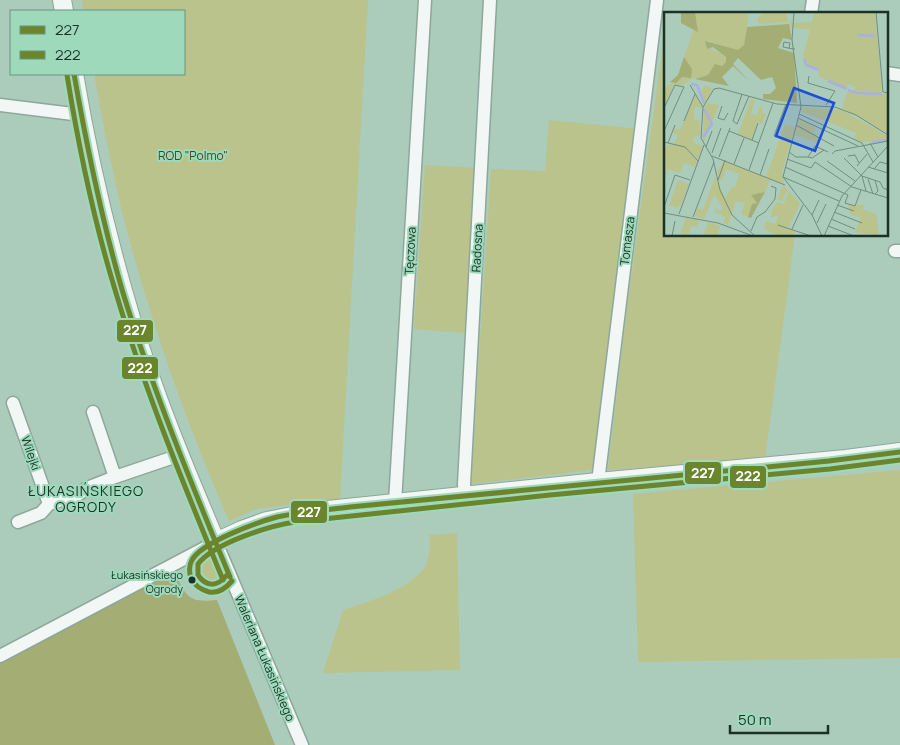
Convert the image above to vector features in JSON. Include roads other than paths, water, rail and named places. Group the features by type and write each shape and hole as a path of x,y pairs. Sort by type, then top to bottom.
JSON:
{"street":[{"name":"Tęczowa","path":"395,503 425,0"},
{"name":"Radosna","path":"465,496 464,484 490,0"},
{"name":"Tomasza","path":"598,482 657,0"},
{"name":"Waleriana Łukasińskiego","path":"74,75 96,190 131,320 180,454 302,745"},
{"path":"0,105 81,115"},
{"name":"Wilejki","path":"13,402 48,504"},
{"path":"92,412 115,477"},
{"path":"0,656 216,542 242,530 279,517 318,511 598,482 846,460 900,452"},
{"path":"18,522 41,513 48,504 79,494 87,488 180,454"}],"place":[{"name":"Łukasińskiego Ogrody","path":"192,580"}],"district":[{"name":"ŁUKASIŃSKIEGO OGRODY","path":"86,498"}],"park label":[{"name":"ROD \"Polmo\"","path":"193,155"}]}
